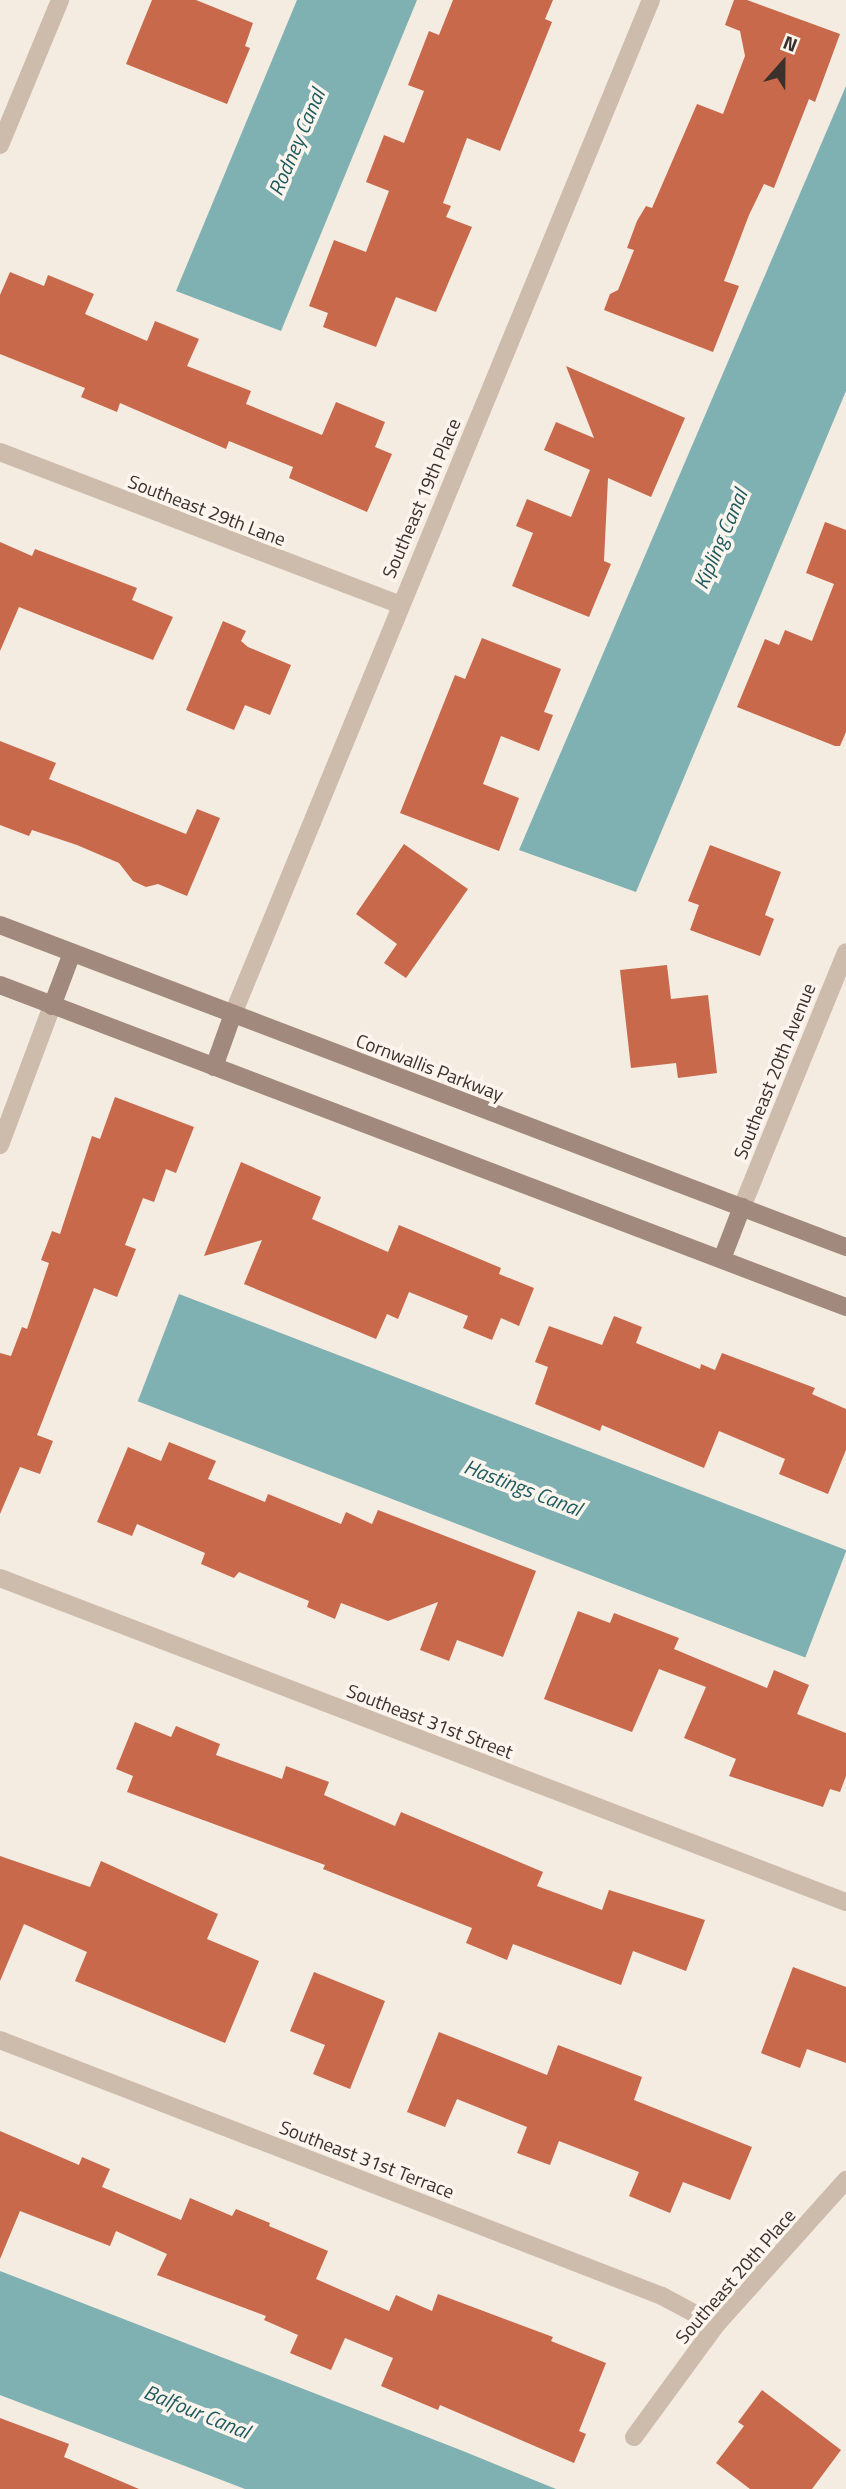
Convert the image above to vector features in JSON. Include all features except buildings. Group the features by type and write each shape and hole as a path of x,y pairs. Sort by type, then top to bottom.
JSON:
{"street":[{"path":"0,145 60,0"},
{"name":"Southeast 19th Place","path":"233,1014 400,605 568,209 650,0"},
{"name":"Southeast 29th Lane","path":"0,453 400,605"},
{"name":"Cornwallis Parkway","path":"0,925 846,1247"},
{"name":"Southeast 20th Avenue","path":"742,1207 846,952"},
{"path":"0,1145 72,953"},
{"path":"0,985 846,1307"},
{"path":"214,1067 233,1014"},
{"path":"722,1259 742,1207"},
{"name":"Southeast 31st Street","path":"0,1578 846,1902"},
{"name":"Southeast 31st Terrace","path":"0,2040 662,2296 716,2325"},
{"name":"Southeast 20th Place","path":"634,2437 716,2325 846,2180"}],"water":[{"name":"Rodney Canal","path":"297,0 417,0 281,331 176,291"},
{"name":"Kipling Canal","path":"846,86 846,391 636,892 519,850"},
{"name":"Hastings Canal","path":"179,1294 846,1550 805,1658 138,1401"},
{"name":"Balfour Canal","path":"0,2271 556,2489 245,2489 0,2395"}]}
